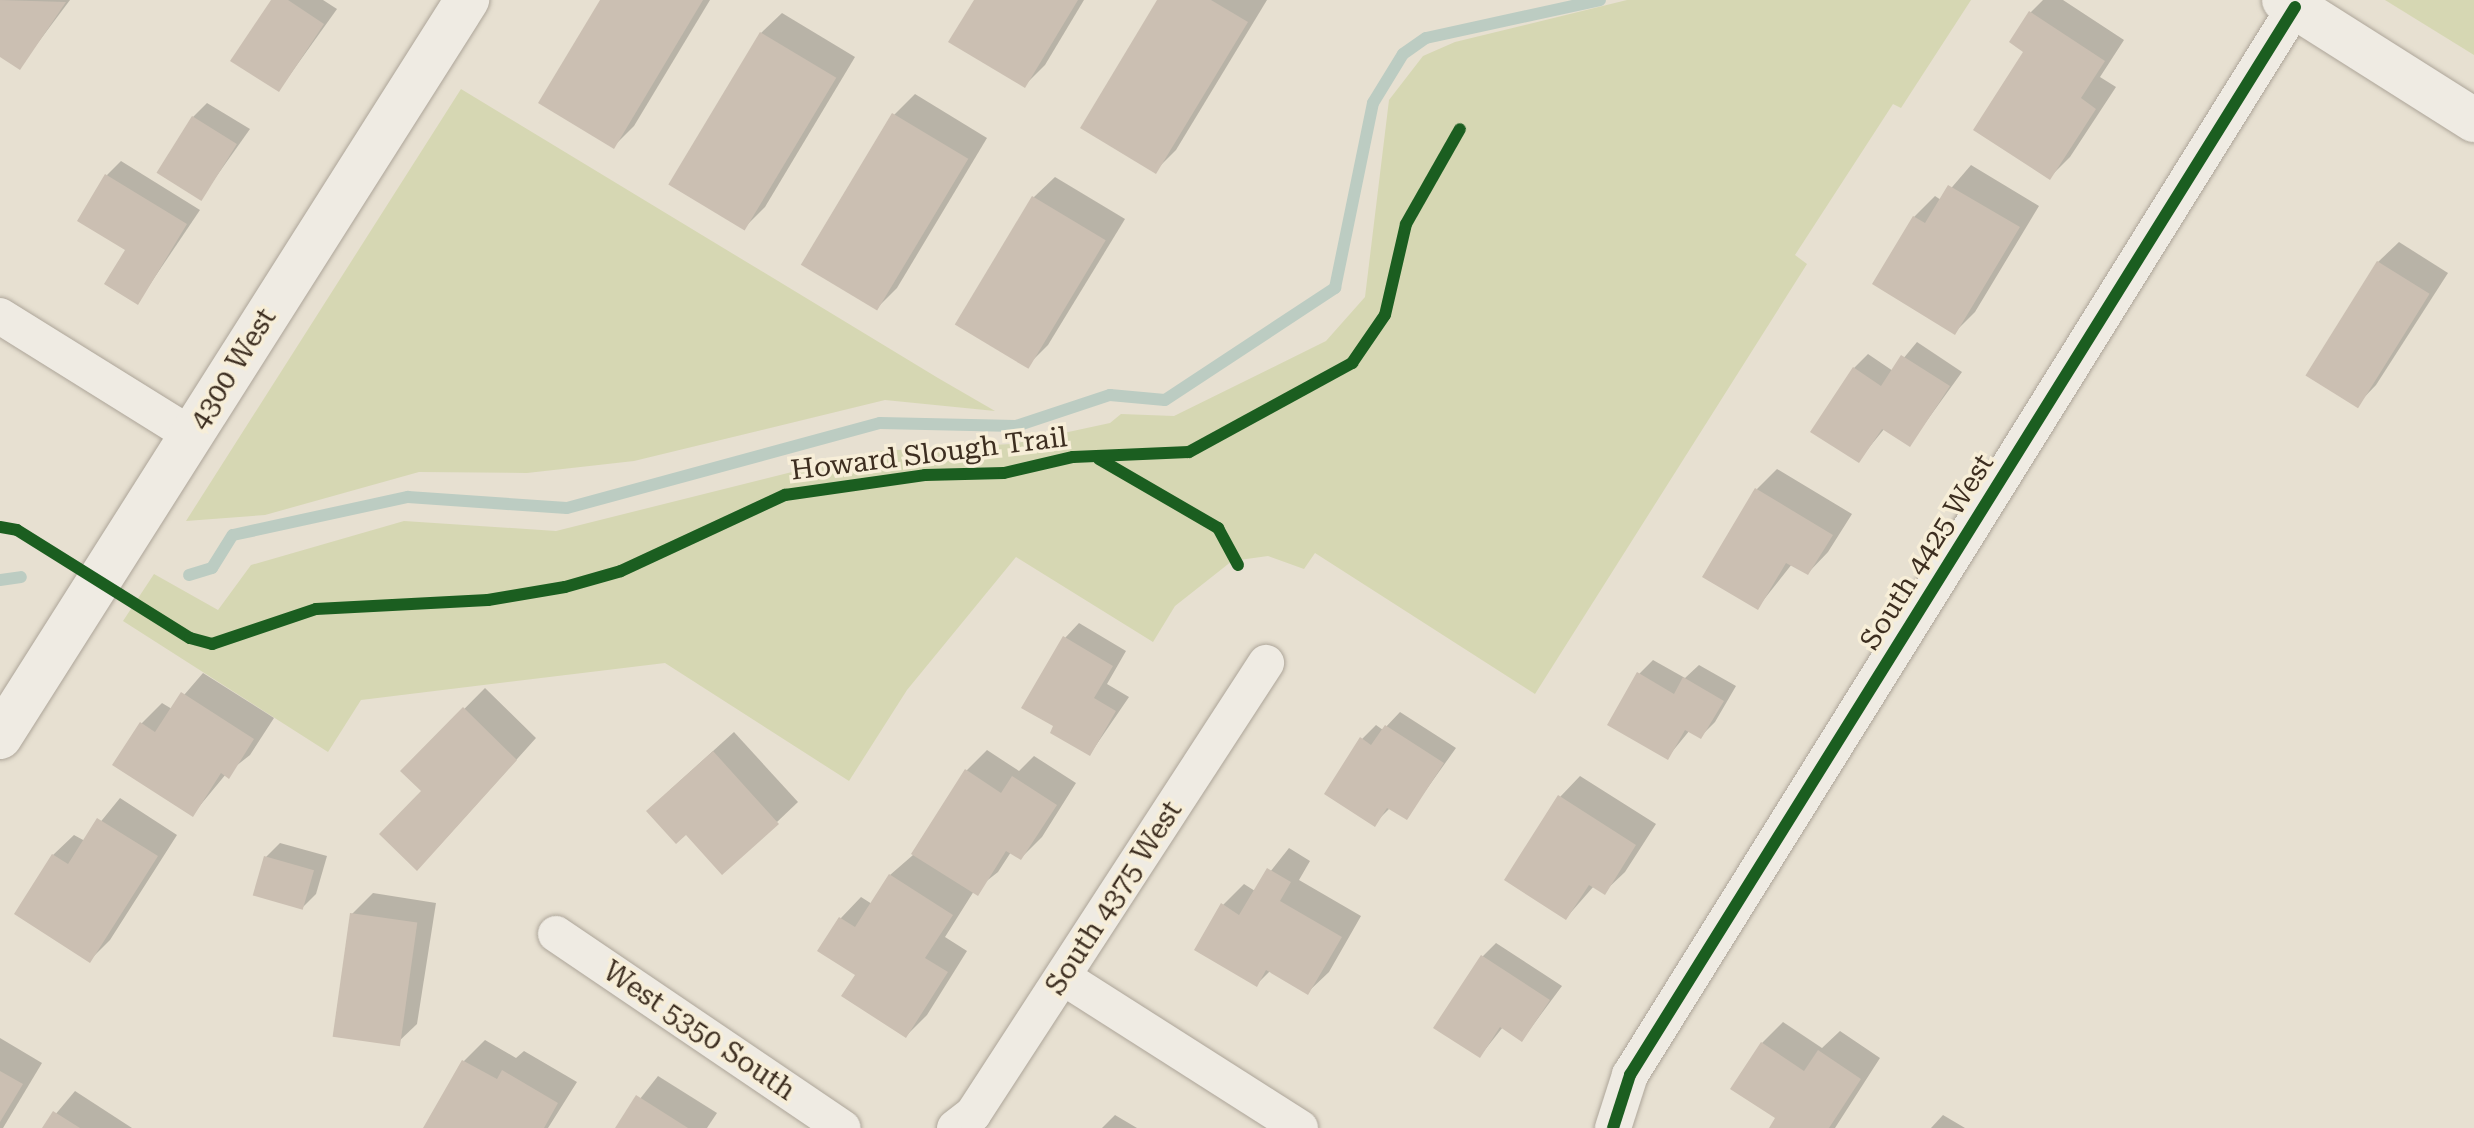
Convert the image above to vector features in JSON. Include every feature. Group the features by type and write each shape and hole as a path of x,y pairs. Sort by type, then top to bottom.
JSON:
{"street":[{"name":"4300 West","path":"0,737 467,0"},
{"path":"2290,4 2474,120"},
{"name":"South 4425 West","path":"1613,1128 1630,1075 2290,4"},
{"path":"0,316 191,435"},
{"name":"South 4375 West","path":"955,1128 973,1114 1266,663"},
{"name":"West 5350 South","path":"556,934 842,1128"},
{"path":"1063,977 1300,1128"}],"green space":[{"path":"1627,0 1971,0 1901,108 1893,104 1795,255 1807,264 1535,694 1315,553 1304,569 1268,556 1232,561 1175,606 1153,642 1016,557 907,690 849,781 665,663 361,700 328,752 123,621 154,574 218,610 251,565 404,521 556,531 876,451 1012,444 1110,423 1121,414 1174,416 1326,341 1365,297 1389,100 1423,56 1455,42"},
{"path":"2385,0 2474,0 2474,55"},
{"path":"461,89 995,411 885,400 634,461 527,473 419,472 265,515 186,521"}],"building":[{"path":"0,0 66,2 20,70 0,57"},
{"path":"271,0 288,0 324,24 279,92 230,61"},
{"path":"600,0 703,0 614,149 538,103"},
{"path":"974,0 1078,0 1025,88 948,42"},
{"path":"1157,0 1211,0 1248,22 1156,174 1080,128"},
{"path":"2029,11 2105,61 2081,98 2096,109 2050,180 1973,130 2023,52 2009,42"},
{"path":"760,32 836,78 745,230 668,185"},
{"path":"892,113 968,159 877,311 801,265"},
{"path":"192,116 237,144 201,201 156,173"},
{"path":"105,174 187,224 138,305 104,284 125,250 77,221"},
{"path":"1948,185 2020,227 1955,335 1872,284 1913,216 1925,223"},
{"path":"1032,196 1106,240 1028,369 955,325"},
{"path":"2377,261 2430,294 2358,408 2305,375"},
{"path":"1901,355 1950,386 1910,447 1882,429 1859,463 1810,432 1853,367 1881,386"},
{"path":"1755,488 1833,535 1808,575 1786,563 1758,610 1702,577"},
{"path":"1063,636 1113,666 1094,698 1116,711 1090,756 1050,733 1053,726 1021,708"},
{"path":"1637,672 1674,694 1683,677 1724,701 1701,739 1685,730 1668,760 1607,725"},
{"path":"181,692 254,739 229,779 221,773 193,817 112,765 140,722 155,732"},
{"path":"463,707 517,760 417,871 379,834 421,791 400,771"},
{"path":"1385,725 1444,763 1407,820 1387,808 1375,827 1324,794 1360,737 1371,745"},
{"path":"713,751 779,824 722,875 686,835 676,844 646,811"},
{"path":"965,769 1001,793 1012,776 1057,805 1021,860 1006,851 978,896 911,854"},
{"path":"1558,795 1636,845 1605,895 1589,885 1566,920 1504,880"},
{"path":"97,818 158,856 90,963 14,914 52,854 68,864"},
{"path":"264,856 314,870 303,910 253,895"},
{"path":"1267,868 1291,882 1280,901 1342,937 1308,995 1266,970 1257,987 1194,950 1221,903 1239,915"},
{"path":"889,874 953,915 925,958 948,972 906,1038 841,996 855,975 817,951 839,917 855,927"},
{"path":"350,913 417,922 400,1046 333,1037"},
{"path":"1481,955 1550,1000 1522,1042 1500,1027 1480,1058 1433,1028"},
{"path":"1761,1042 1804,1071 1818,1050 1861,1079 1829,1128 1769,1128 1775,1118 1730,1089"},
{"path":"462,1060 497,1079 502,1070 558,1103 544,1128 423,1128"},
{"path":"0,1071 23,1084 0,1122"},
{"path":"636,1095 688,1128 615,1128"},
{"path":"53,1111 80,1128 42,1128"}],"waterway":[{"path":"189,575 212,568 233,535 408,497 567,508 880,423 1016,426 1110,395 1165,400 1335,288 1373,103 1403,54 1426,38 1600,0"},
{"path":"0,580 21,577"}],"cycle path":[{"path":"1613,1128 1630,1075 2295,7"},
{"name":"Howard Slough Trail","path":"0,527 17,530 190,638 212,644 316,609 488,600 565,587 621,571 785,495 925,475 1004,473 1073,457 1189,452 1352,363 1385,315 1406,224 1460,129"},
{"path":"1099,459 1218,528 1238,565"}]}
